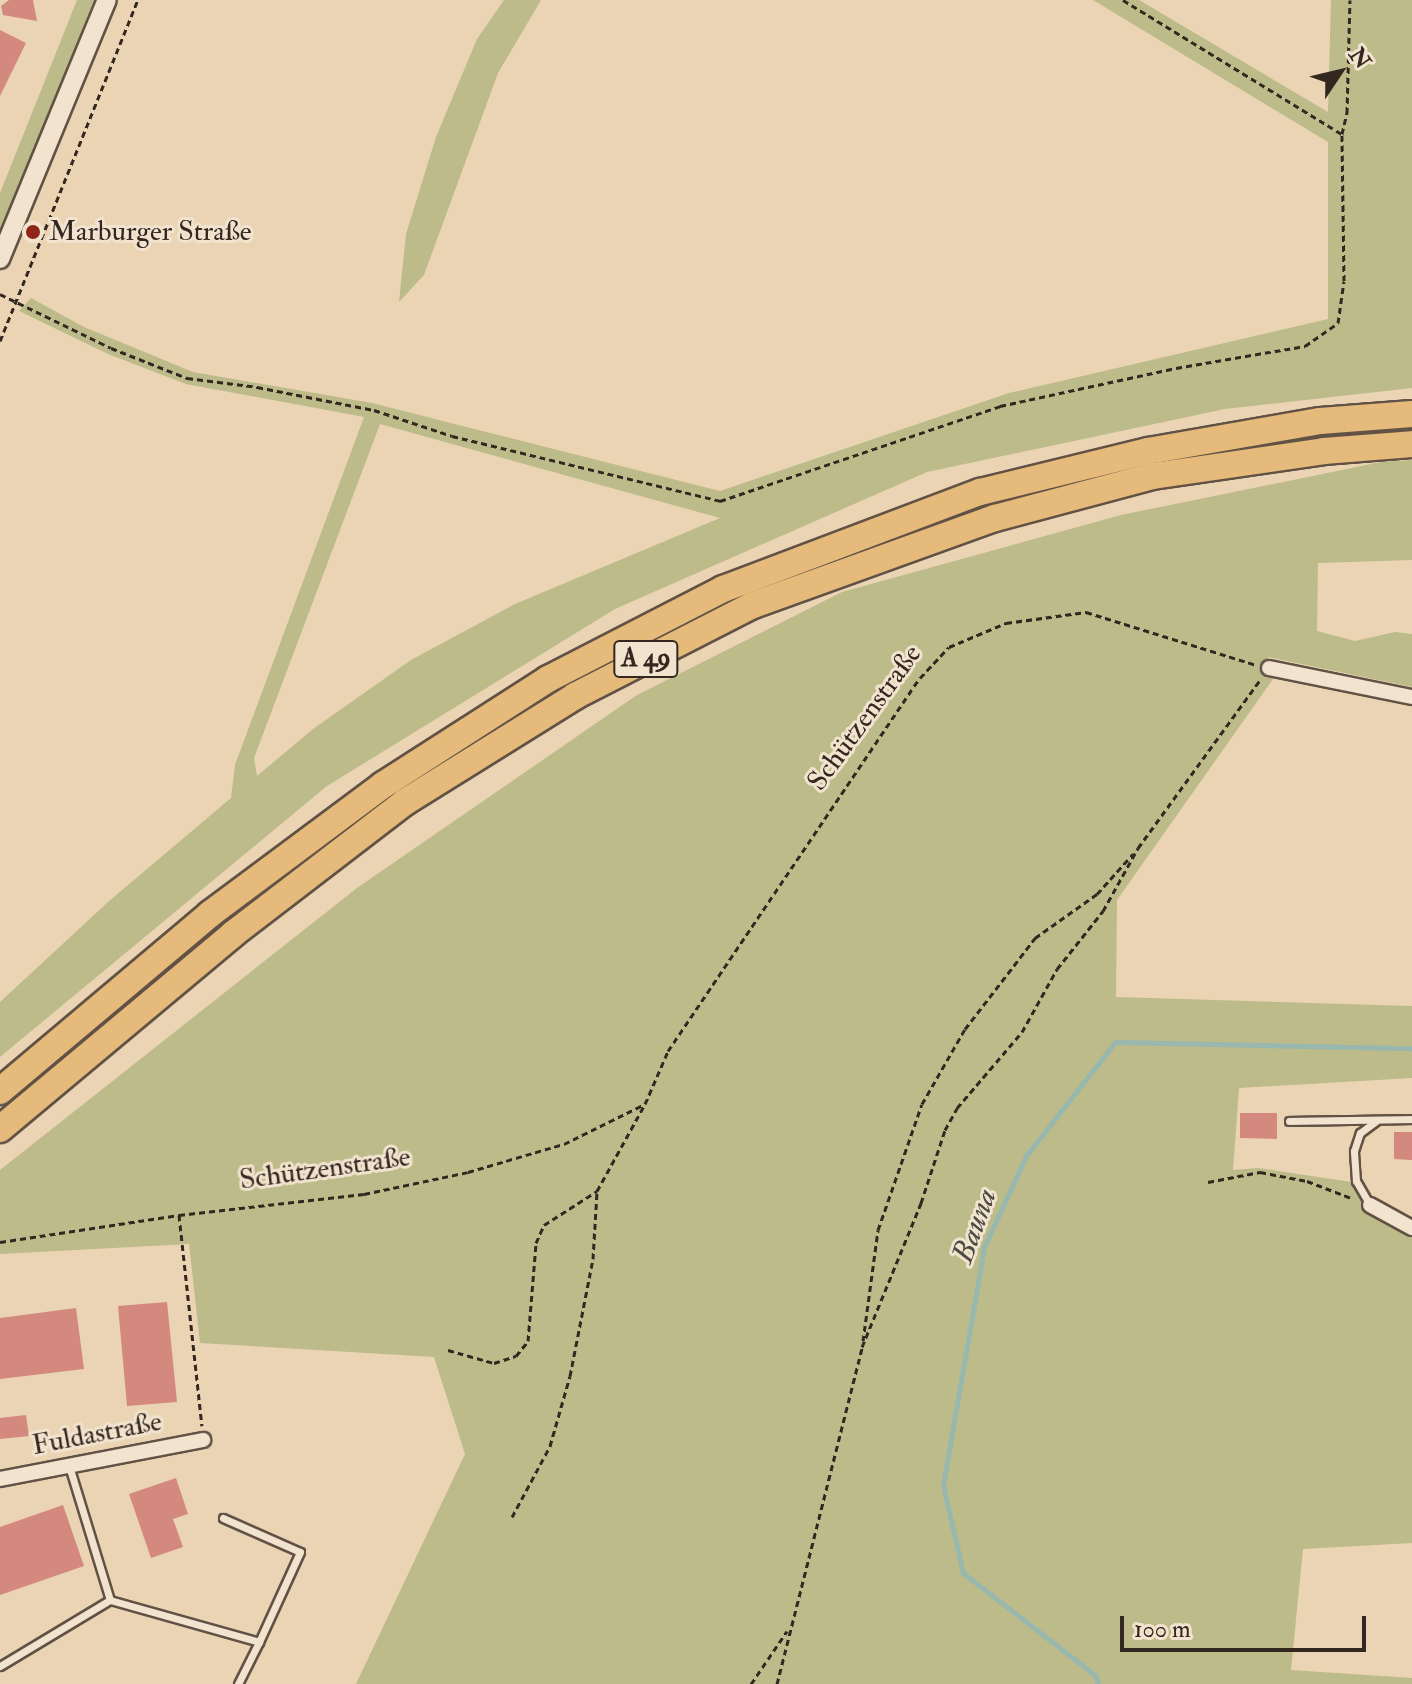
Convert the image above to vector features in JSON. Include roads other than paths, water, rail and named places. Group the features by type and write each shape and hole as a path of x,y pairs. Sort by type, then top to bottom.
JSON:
{"highway":[{"name":"A 49","path":"0,1091 210,914 383,785 548,679 723,589 980,492 1148,451 1320,421 1412,414"},
{"name":"A 49","path":"0,1129 233,934 405,802 575,696 753,605 995,518 1153,476 1324,451 1412,444"}],"street":[{"path":"0,259 107,0"},
{"path":"1269,668 1412,697"},
{"path":"1370,1205 1412,1228"},
{"name":"Fuldastraße","path":"0,1479 203,1440"}],"lane":[{"path":"1289,1121 1412,1119"},
{"path":"1370,1205 1356,1181 1354,1151 1360,1133 1378,1120"},
{"path":"69,1466 110,1600"},
{"path":"223,1518 300,1552 238,1684"},
{"path":"0,1666 110,1600 259,1642"}],"waterway":[{"name":"Bauna","path":"1098,1684 1095,1675 963,1573 943,1485 984,1247 1026,1156 1115,1042 1412,1048"}],"place":[{"name":"Marburger Straße","path":"33,232"}]}
